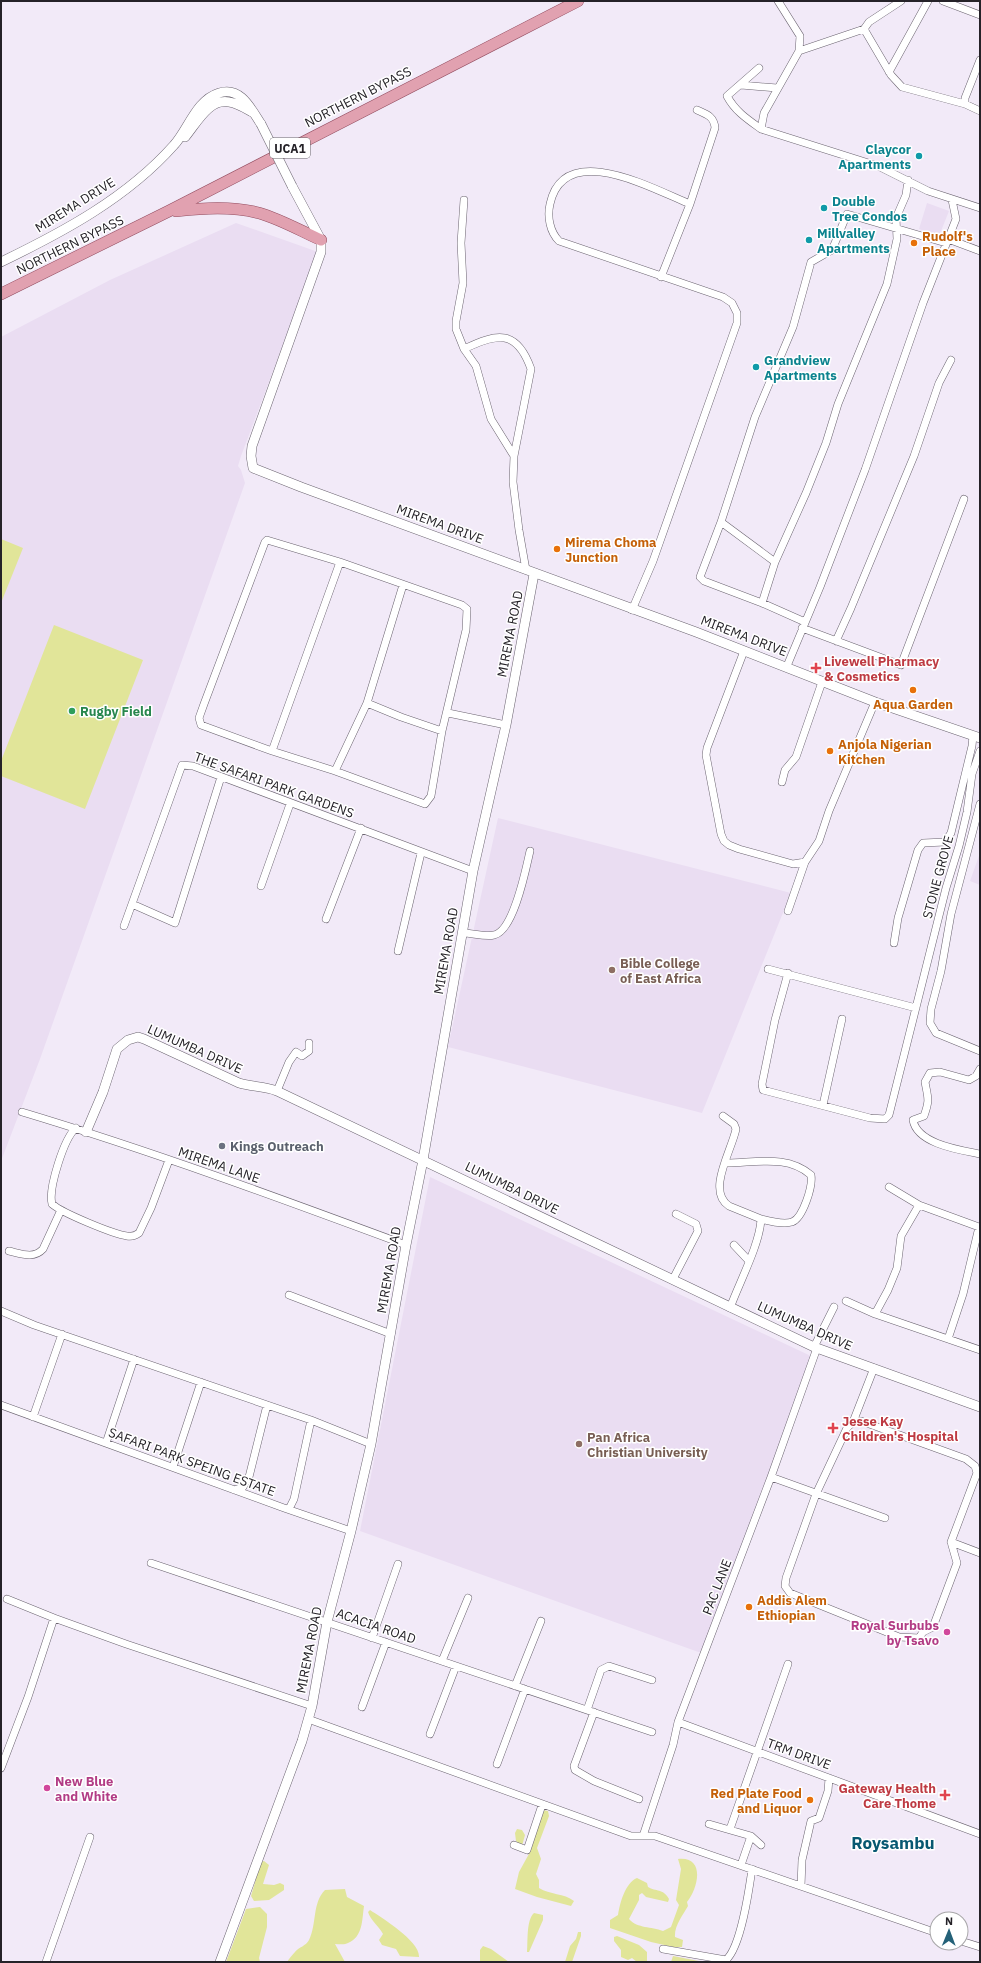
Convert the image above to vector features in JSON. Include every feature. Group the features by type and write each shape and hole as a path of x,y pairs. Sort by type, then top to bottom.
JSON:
{"main road":[{"name":"NORTHERN BYPASS","path":"1,294 169,211 578,1"},
{"path":"169,211 197,209 245,210 274,219 321,240"}],"street":[{"path":"761,129 764,113 799,51 800,36 778,1"},
{"path":"799,51 864,29 869,22 901,1"},
{"path":"889,72 928,1"},
{"path":"943,1 980,15"},
{"path":"965,1 970,11"},
{"path":"864,29 889,72 902,87 965,104 980,111"},
{"path":"965,104 965,98 980,61"},
{"path":"759,68 727,96 732,105 743,117 761,129 878,166 928,191 980,208"},
{"path":"741,85 777,88"},
{"name":"MIREMA DRIVE","path":"1,262 31,247 106,204 137,180 175,145 184,139 213,105 230,102 252,112 261,124 321,240 321,252 313,277 252,446 251,456 253,468 632,610 787,666 822,682 875,702 976,737"},
{"path":"662,277 690,204 715,128 714,122 709,115 697,110"},
{"path":"632,610 652,561 737,323 738,314 732,303 723,297 559,241 551,231 549,207 556,187 571,174 594,171 611,173 690,204"},
{"path":"762,603 775,562 811,479 838,404 887,284 897,239 896,218 906,196 908,180"},
{"path":"464,200 461,243 463,283 456,321 458,338 476,366 491,419 514,456"},
{"path":"787,666 865,470 923,303 956,219 952,200"},
{"path":"964,499 901,665 836,641 762,603 704,581 700,577 721,522 755,417 793,327 811,262 832,250 847,214 896,229 947,241 980,251"},
{"name":"MIREMA ROAD","path":"220,1962 312,1706 327,1622 352,1531 371,1444 406,1245 423,1160 473,871 506,725 530,572 515,496 514,456 531,369 527,358 510,339 503,337 494,338 464,349"},
{"path":"836,641 852,608 914,456 939,383 951,360"},
{"path":"721,522 775,562"},
{"path":"266,540 340,562 403,584 462,605 467,609 466,630 448,713 442,731 431,796 425,804 336,771 272,751 201,725 199,718 266,540"},
{"path":"272,751 340,562"},
{"path":"336,771 367,703 403,584"},
{"path":"744,651 707,748 706,755 721,834 729,845 739,849 793,864 805,862"},
{"path":"782,782 785,770 796,757 822,682"},
{"path":"788,911 805,862 819,841 829,811 875,702"},
{"path":"367,703 442,731"},
{"path":"448,713 506,725"},
{"path":"894,943 898,918 918,850 923,843 945,842 951,833 970,754 976,737"},
{"name":"STONE GROVE","path":"788,973 775,1020 762,1088 766,1091 870,1118 888,1118 959,846 967,812 972,774 980,752"},
{"name":"THE SAFARI PARK GARDENS","path":"124,926 182,765 193,766 290,804 361,828 421,853 473,871"},
{"path":"132,904 175,923 221,777"},
{"path":"261,886 290,804"},
{"path":"980,804 951,914 941,971 930,1018 932,1029 936,1033 980,1051"},
{"path":"326,920 361,828"},
{"path":"462,933 494,935 500,932 518,898 530,851"},
{"path":"398,951 421,853"},
{"path":"768,969 788,973 916,1008"},
{"path":"823,1105 842,1019"},
{"name":"LUMUMBA DRIVE","path":"86,1132 103,1092 117,1049 128,1040 138,1037 164,1047 239,1083 250,1086 260,1086 277,1091 816,1348 980,1407"},
{"path":"277,1091 289,1062 296,1052 302,1056 309,1051 309,1042"},
{"path":"980,1069 976,1076 969,1080 940,1072 930,1072 924,1082 929,1097 928,1106 924,1116 914,1120 914,1128 928,1139 956,1150 980,1154"},
{"name":"MIREMA LANE","path":"22,1112 76,1128 354,1224 406,1245"},
{"path":"723,1116 734,1124 736,1129 719,1182 722,1199 729,1206 761,1219 784,1222 796,1220 806,1204 812,1182 811,1175 788,1162 726,1163"},
{"path":"76,1128 69,1135 64,1147 51,1196 52,1204 61,1210 108,1230 128,1236 136,1236 143,1228 169,1160"},
{"path":"889,1188 919,1205 980,1228 963,1294 948,1339"},
{"path":"875,1314 888,1290 897,1268 901,1236 919,1205"},
{"path":"9,1251 28,1255 39,1253 43,1249 61,1210"},
{"path":"673,1279 698,1231 696,1224 676,1214"},
{"path":"730,1308 749,1261 761,1225 761,1219"},
{"path":"734,1245 749,1261"},
{"name":"MIREMA ROAD","path":"289,1295 391,1334"},
{"path":"846,1302 875,1314 980,1350"},
{"name":"PAC LANE","path":"643,1836 673,1745 678,1722 771,1477 816,1348 834,1307"},
{"path":"1,1311 62,1334 311,1420 371,1444"},
{"path":"32,1417 62,1334"},
{"path":"106,1443 134,1359"},
{"path":"853,1422 861,1421 966,1459 976,1466 977,1473 952,1542 957,1563 933,1627 923,1632 922,1640 899,1637 790,1593 785,1586 786,1578 816,1494 847,1428 853,1422 874,1368"},
{"path":"173,1467 201,1382"},
{"name":"SAFARI PARK SPEING ESTATE","path":"1,1405 289,1509 294,1499 311,1420"},
{"path":"233,1490 243,1487 249,1478 267,1405"},
{"path":"771,1477 885,1518"},
{"path":"289,1509 352,1531"},
{"path":"952,1542 980,1554"},
{"name":"ACACIA ROAD","path":"151,1563 652,1732"},
{"path":"372,1638 398,1564"},
{"path":"442,1661 468,1598"},
{"path":"7,1599 126,1644 312,1706"},
{"path":"1,1768 28,1697 54,1618"},
{"path":"515,1686 540,1621"},
{"path":"362,1707 386,1642"},
{"path":"730,1829 788,1664"},
{"path":"430,1734 456,1666"},
{"path":"639,1799 594,1781 575,1770 574,1766 601,1670 609,1666 652,1680"},
{"path":"497,1764 525,1689"},
{"path":"308,1719 631,1836 655,1836 929,1930"},
{"name":"TRM DRIVE","path":"678,1722 980,1834"},
{"path":"801,1886 802,1860 811,1821 819,1818 828,1790 829,1778"},
{"path":"514,1845 527,1850 542,1805"},
{"path":"709,1824 751,1836 761,1845"},
{"path":"741,1865 751,1836"},
{"path":"46,1962 90,1837"},
{"path":"662,1949 721,1960 726,1960 729,1958 742,1924 752,1869"},
{"path":"969,1944 980,1948"}],"shaded area":[{"path":"927,203 949,211 939,236 919,229"},
{"path":"236,223 318,252 241,456 238,466 241,470 245,483 40,1059 1,1161 1,337 110,280"},
{"name":"Bible College of East Africa","path":"498,818 791,893 702,1113 448,1047"},
{"path":"980,853 980,885 970,881"},
{"name":"Pan Africa Christian University","path":"430,1177 813,1357 704,1654 360,1531"}],"green space":[{"path":"1,539 23,548 1,603"},
{"name":"Rugby Field","path":"54,625 143,660 85,809 1,776 1,761"},
{"path":"543,1810 548,1811 549,1816 537,1848 541,1859 536,1874 539,1880 539,1888 570,1898 574,1901 571,1906 537,1897 515,1889 519,1872 530,1852"},
{"path":"517,1829 522,1830 525,1835 522,1846 516,1841 515,1833"},
{"path":"678,1859 687,1859 693,1863 697,1874 694,1889 687,1902 688,1906 679,1921 675,1933 675,1937 683,1940 682,1947 673,1947 651,1942 610,1928 610,1920 618,1915 626,1889 629,1884 637,1878 647,1883 648,1887 664,1893 669,1899 668,1902 646,1897 642,1893 639,1895 639,1900 629,1919 641,1926 663,1931 671,1927 679,1905 676,1900 681,1869"},
{"path":"264,1861 269,1865 263,1884 274,1885 280,1883 284,1885 284,1890 269,1900 254,1901 251,1896 261,1862"},
{"path":"345,1889 347,1897 364,1906 361,1928 357,1937 347,1944 335,1944 345,1962 287,1962 297,1950 309,1940 313,1927 316,1907 321,1895 325,1890"},
{"path":"260,1907 267,1914 267,1927 259,1958 260,1962 226,1962 246,1909"},
{"path":"370,1910 407,1937 418,1951 419,1957 400,1956 396,1949 382,1945 379,1940 383,1934 369,1915 368,1912"},
{"path":"534,1913 543,1915 543,1920 529,1952 527,1952 529,1926 531,1916"},
{"path":"578,1932 581,1932 581,1936 572,1962 565,1962 570,1946 576,1939"},
{"path":"617,1936 639,1945 647,1952 647,1962 637,1962 632,1958 628,1960 621,1957 621,1950 614,1941 614,1937"},
{"path":"483,1946 491,1949 509,1962 480,1962 480,1950"},
{"path":"673,1956 704,1962 671,1962"}],"place":[{"name":"Claycor Apartments","path":"919,156"},
{"name":"Double Tree Condos","path":"824,208"},
{"name":"Millvalley Apartments","path":"809,240"},
{"name":"Rudolf's Place","path":"914,243"},
{"name":"Grandview Apartments","path":"756,367"},
{"name":"Mirema Choma Junction","path":"557,549"},
{"name":"Livewell Pharmacy & Cosmetics","path":"816,668"},
{"name":"Aqua Garden","path":"913,690"},
{"name":"Rugby Field","path":"72,711"},
{"name":"Anjola Nigerian Kitchen","path":"830,751"},
{"name":"Bible College of East Africa","path":"612,970"},
{"name":"Kings Outreach","path":"222,1146"},
{"name":"Jesse Kay Children's Hospital","path":"833,1428"},
{"name":"Pan Africa Christian University","path":"579,1444"},
{"name":"Addis Alem Ethiopian","path":"749,1607"},
{"name":"Royal Surbubs by Tsavo","path":"947,1632"},
{"name":"New Blue and White","path":"47,1788"},
{"name":"Gateway Health Care Thome","path":"945,1795"},
{"name":"Red Plate Food and Liquor","path":"810,1800"}],"district":[{"name":"Roysambu","path":"893,1843"}]}
